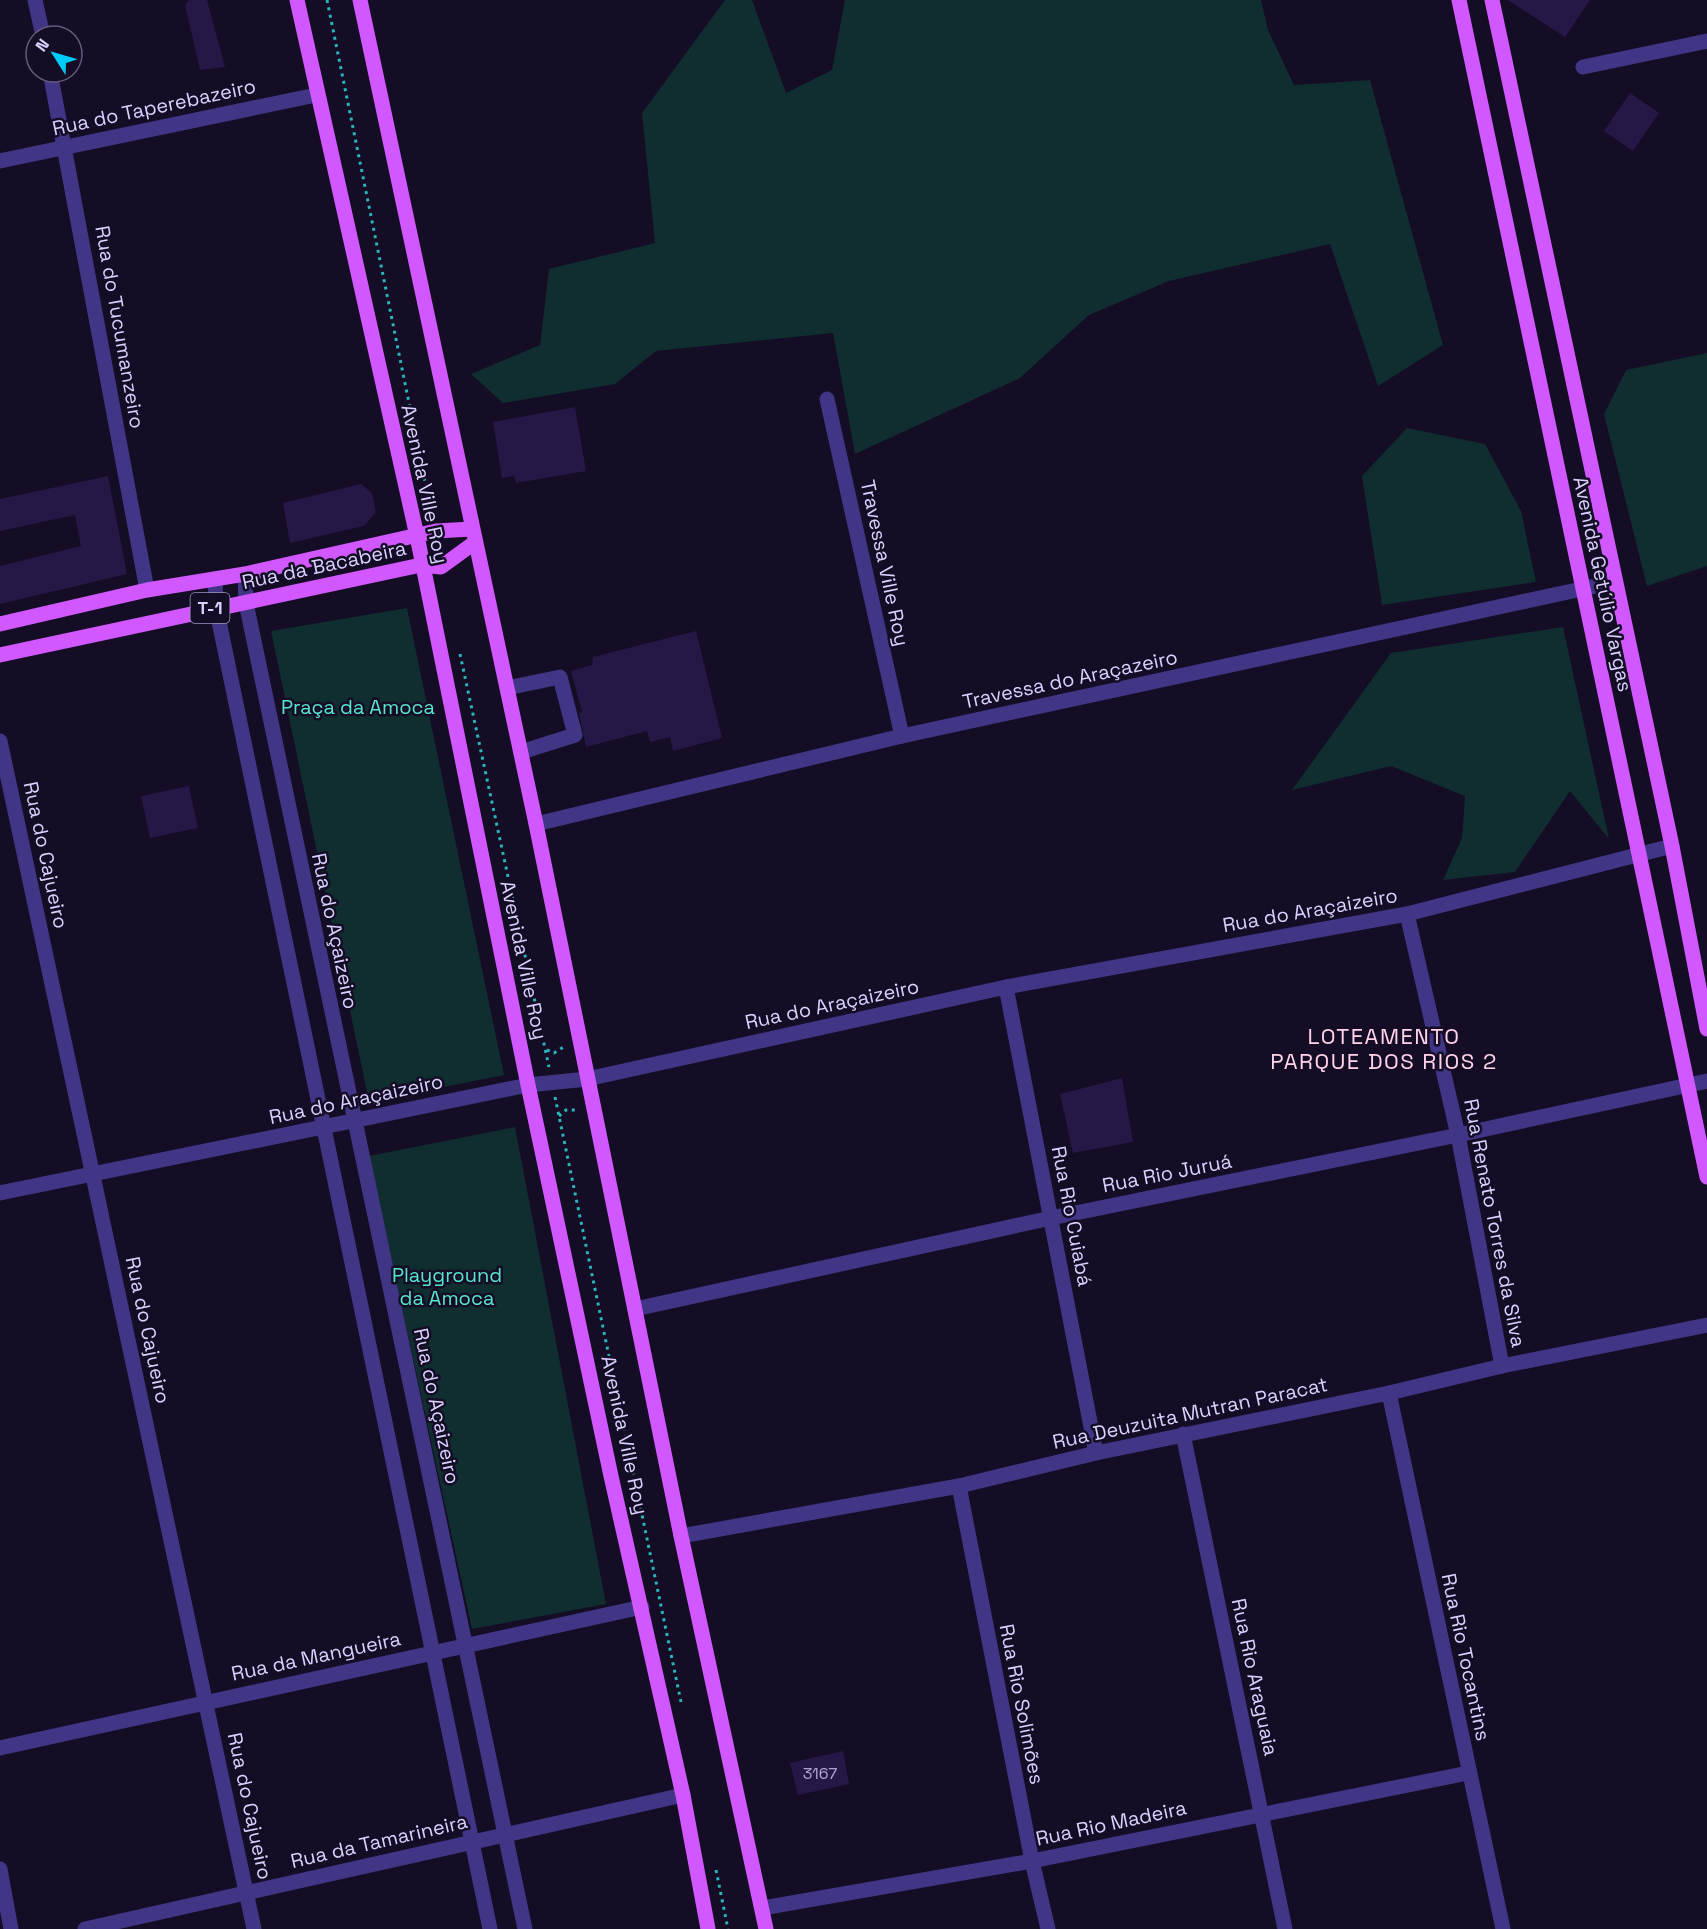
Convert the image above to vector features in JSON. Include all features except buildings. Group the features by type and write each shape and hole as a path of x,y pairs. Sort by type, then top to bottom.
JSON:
{"main road":[{"name":"Avenida Ville Roy","path":"297,0 316,95 417,536 421,565 528,1085 611,1476 683,1795 708,1929"},
{"name":"Avenida Ville Roy","path":"360,0 521,752 681,1536 766,1929"},
{"name":"Avenida Getúlio Vargas","path":"1459,0 1707,1176"},
{"name":"Avenida Getúlio Vargas","path":"1492,0 1672,846 1707,1029"},
{"name":"Rua da Bacabeira","path":"0,624 147,590 245,574 436,531 473,536"},
{"name":"Rua da Bacabeira","path":"0,655 421,565 441,567 473,536"}],"street":[{"path":"35,0 40,24"},
{"path":"1583,67 1707,42"},
{"name":"Rua do Tucumanzeiro","path":"52,84 147,590"},
{"name":"Rua do Taperebazeiro","path":"0,161 316,95"},
{"name":"Travessa Ville Roy","path":"827,399 902,736"},
{"name":"Rua do Açaizeiro","path":"245,574 246,603 353,1120 467,1644 525,1929"},
{"path":"215,579 216,607 490,1929"},
{"name":"Travessa do Araçazeiro","path":"536,824 902,736 1614,582"},
{"path":"507,688 560,677 575,735 521,752"},
{"name":"Rua do Cajueiro","path":"0,741 254,1929"},
{"name":"Rua do Araçaizeiro","path":"0,1193 528,1085 587,1079 1006,987 1407,914 1672,846"},
{"name":"Rua Renato Torres da Silva","path":"1407,914 1458,1135 1502,1365"},
{"name":"Rua Rio Cuiabá","path":"1006,987 1096,1453"},
{"name":"Rua Rio Juruá","path":"635,1309 1051,1218 1458,1135 1707,1081"},
{"name":"Rua Deuzuita Mutran Paracat","path":"681,1536 959,1486 1183,1434 1389,1393 1502,1365 1707,1325"},
{"name":"Rua Rio Tocantins","path":"1389,1393 1503,1929"},
{"name":"Rua Rio Araguaia","path":"1183,1434 1285,1929"},
{"name":"Rua Rio Solimões","path":"959,1486 1047,1929"},
{"name":"Rua da Mangueira","path":"0,1748 433,1651 642,1607"},
{"name":"Rua Rio Madeira","path":"762,1908 1032,1861 1468,1773"},
{"name":"Rua da Tamarineira","path":"85,1929 683,1795"},
{"path":"0,1869 11,1929"}],"path":[{"path":"327,0 436,531"},
{"path":"458,647 547,1050 552,1084 682,1708"},
{"path":"547,1050 554,1053 559,1052 567,1043"},
{"path":"559,1116 570,1109 584,1113"},
{"path":"714,1859 728,1929"}],"green space":[{"path":"725,0 752,0 786,93 832,70 845,0 1261,0 1268,30 1294,85 1370,80 1443,345 1378,386 1330,244 1169,281 1089,315 1020,378 855,454 833,333 656,351 615,384 503,403 471,374 540,345 549,269 655,243 642,113"},
{"path":"1707,353 1707,566 1647,586 1604,414 1626,370"},
{"path":"1407,428 1485,444 1521,511 1536,582 1382,605 1362,476"},
{"name":"Praça da Amoca","path":"407,608 504,1075 369,1102 271,631"},
{"path":"1563,627 1609,839 1570,791 1515,872 1443,880 1462,838 1465,796 1391,766 1292,790 1391,653"},
{"name":"Playground da Amoca","path":"515,1127 606,1604 472,1629 369,1156"}],"district":[{"name":"LOTEAMENTO PARQUE DOS RIOS 2","path":"1384,1048"}]}
